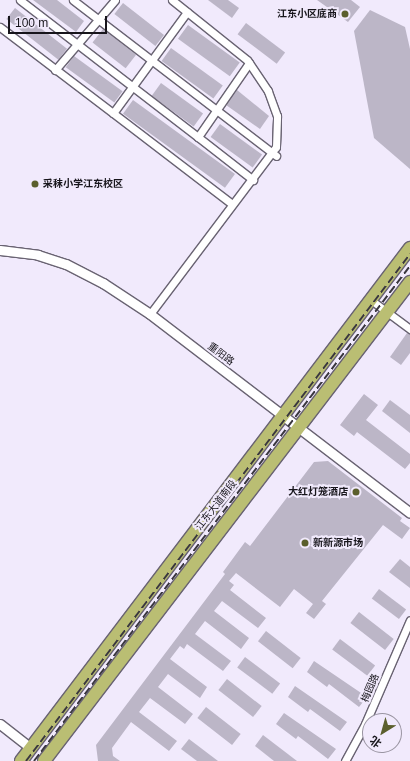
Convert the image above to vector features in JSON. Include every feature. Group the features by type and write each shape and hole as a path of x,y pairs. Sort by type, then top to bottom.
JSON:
{"main road":[{"name":"江东大道南段","path":"21,761 284,417 410,248"},
{"name":"江东大道南段","path":"44,761 410,282"}],"street":[{"path":"20,0 253,180"},
{"path":"73,0 218,109 274,154"},
{"path":"55,70 115,0"},
{"path":"150,314 232,204 274,154 276,147 277,116 268,91 249,63 172,0"},
{"path":"113,113 188,12"},
{"path":"0,28 232,204"},
{"path":"198,137 249,63"},
{"name":"重阳路","path":"0,250 38,255 66,264 103,283 150,314 410,513"},
{"path":"371,300 410,329"},
{"name":"梅园路","path":"345,761 365,724 408,631 410,620"},
{"path":"0,724 31,748"}],"building":[{"path":"33,0 57,0 84,21 76,32"},
{"path":"208,0 228,0 239,8 232,18"},
{"name":"江东小区底商","path":"317,0 351,0 360,7 348,22"},
{"path":"123,3 164,35 155,46 114,14"},
{"path":"15,8 67,49 58,60 6,19"},
{"path":"370,10 405,27 410,49 410,169 374,138 354,31"},
{"path":"246,23 285,52 277,64 238,34"},
{"path":"188,25 240,63 230,76 178,39"},
{"path":"103,29 136,55 126,68 93,42"},
{"path":"171,48 223,86 213,99 162,61"},
{"path":"74,56 123,91 114,103 66,67"},
{"path":"161,83 203,114 194,127 152,96"},
{"path":"237,90 269,116 260,129 226,105"},
{"path":"133,100 235,174 225,188 123,114"},
{"path":"220,124 262,155 253,168 211,137"},
{"path":"407,333 410,334 410,353 401,365 390,357"},
{"path":"364,394 378,405 366,420 410,454 410,463 405,469 357,432 354,436 340,425"},
{"path":"390,400 410,415 410,433 382,411"},
{"path":"328,461 402,518 400,521 410,528 402,539 383,525 322,601 326,604 314,619 306,613 313,604 294,589 280,607 236,573 229,581 234,585 230,590 266,618 258,628 222,601 214,611 249,638 241,649 205,621 195,634 231,661 223,671 187,644 184,649 180,646 170,659 207,687 200,698 168,674 158,687 193,714 185,724 150,698 139,712 177,741 169,751 131,722 112,748 113,756 120,761 98,761 96,745 225,574 223,572 245,542 250,546 314,462"},
{"path":"400,559 410,567 410,588 389,572"},
{"path":"379,589 406,609 399,619 372,599"},
{"path":"359,612 394,639 385,650 350,623"},
{"path":"266,631 301,658 293,668 258,641"},
{"path":"340,639 375,665 367,676 332,649"},
{"path":"245,657 280,683 272,694 237,667"},
{"path":"314,661 367,697 359,707 329,684 327,687 307,672"},
{"path":"227,679 262,706 253,717 218,690"},
{"path":"295,686 347,722 340,731 310,709 308,712 288,697"},
{"path":"206,707 241,734 232,745 197,718"},
{"path":"284,713 336,749 328,759 298,736 296,739 276,724"},
{"path":"263,735 297,761 274,761 255,746"},
{"path":"189,739 218,761 197,761 181,749"}],"railway":[{"path":"26,761 410,254"},
{"path":"34,761 410,266"}],"place":[{"name":"江东小区底商","path":"345,14"},
{"name":"采秣小学江东校区","path":"35,184"},
{"name":"大红灯笼酒店","path":"356,492"},
{"name":"新新源市场","path":"305,543"}]}
